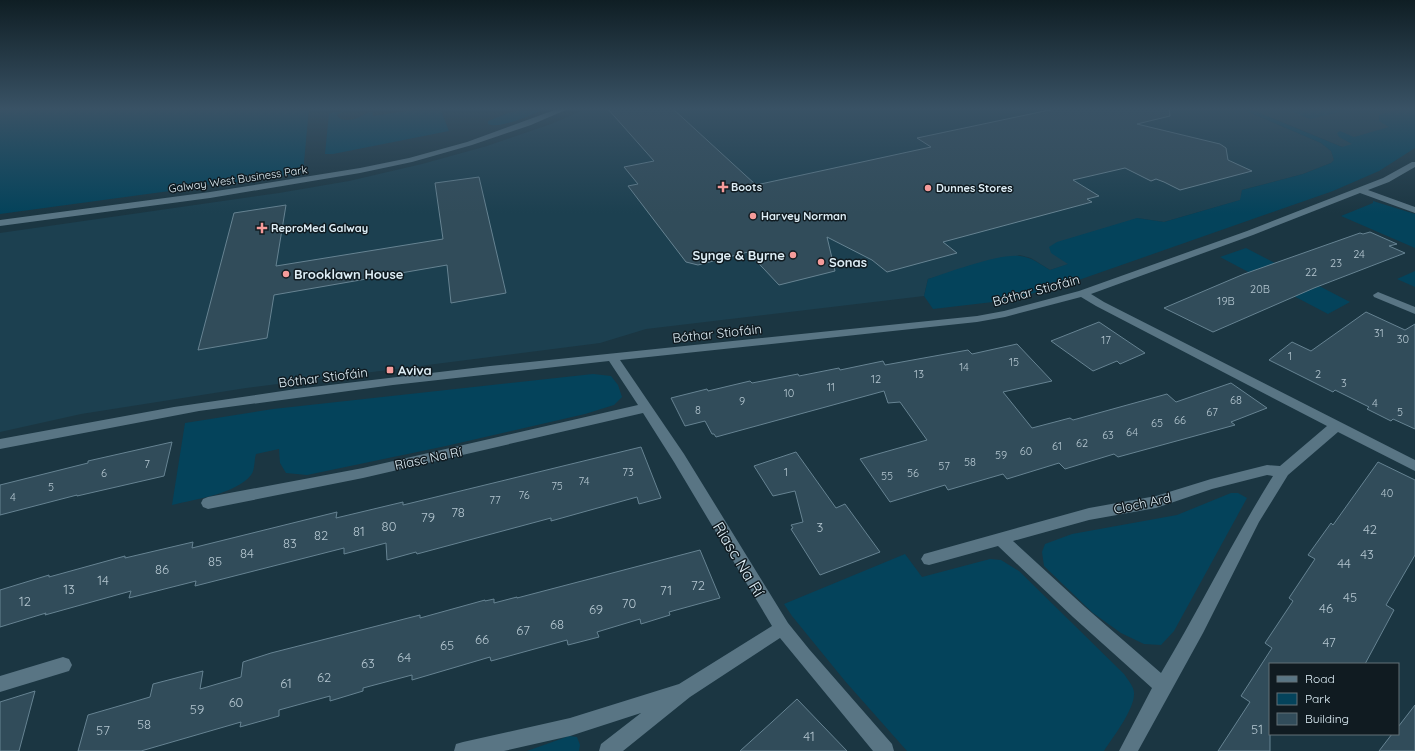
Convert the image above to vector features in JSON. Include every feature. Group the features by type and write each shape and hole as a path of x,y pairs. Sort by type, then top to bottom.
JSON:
{"street":[{"name":"Galway West Business Park","path":"0,223 290,184 427,156 469,143"},
{"name":"Bóthar Stiofáin","path":"0,444 198,407 401,381 1005,314 1083,293 1250,233 1386,180 1415,164"},
{"path":"1360,190 1415,210"},
{"path":"1083,293 1100,304 1415,466"},
{"path":"1378,295 1415,311"},
{"name":"Riasc Na Rí","path":"613,358 679,458 782,628 803,655 885,751"},
{"name":"Riasc Na Rí","path":"208,503 363,473 646,408"},
{"path":"1128,751 1163,686 1197,628 1254,518 1283,471 1336,426"},
{"name":"Cloch Ard","path":"929,559 1088,514 1156,502 1211,484 1266,470 1283,471"},
{"path":"1001,539 1079,612 1163,686"},
{"path":"608,751 684,691 782,628"},
{"path":"0,684 63,665"},
{"path":"463,751 570,727 684,691"}],"shaded area":[{"path":"496,143 1321,143 1331,151 1334,160 1331,163 1303,174 1242,190 1241,200 1164,222 1137,218 1069,264 1050,270 1031,258 1020,255 928,279 924,296 646,329 600,343 246,388 81,414 0,432 0,233 279,193 349,181 422,164"},
{"path":"1333,143 1362,143 1347,149"}],"green space":[{"path":"0,143 306,143 303,173 182,188 177,190 0,214"},
{"path":"326,143 388,143 333,154 325,154"},
{"path":"1321,143 1332,143 1342,147 1352,144 1350,143 1415,143 1415,148 1379,171 1333,191 1073,282 1043,284 1041,291 1010,300 933,309 924,296 928,279 1000,257 1020,256 1028,258 1050,270 1068,264 1051,253 1049,247 1057,242 1137,218 1164,222 1240,200 1242,190 1303,174 1331,163 1334,160 1331,151"},
{"path":"1373,201 1415,214 1415,248 1341,216 1373,203"},
{"path":"1246,248 1350,302 1328,314 1220,257"},
{"path":"1415,271 1415,287 1397,279"},
{"path":"593,374 611,376 618,385 622,397 614,405 585,414 446,446 307,475 286,473 280,463 279,449 256,454 251,475 236,487 214,495 172,505 185,423 273,409"},
{"path":"1231,493 1238,493 1247,498 1174,631 1161,645 1144,644 1121,633 1093,613 1044,566 1042,552 1045,544 1072,534 1177,515"},
{"path":"905,554 922,577 990,559 1001,560 1019,571 1124,674 1133,688 1133,700 1123,723 1104,751 907,751 845,681 784,604"},
{"path":"569,736 577,737 580,745 579,751 527,751"}],"building":[{"path":"638,143 710,143 756,185 931,147 925,143 1216,143 1226,148 1228,160 1252,171 1180,190 1156,179 1151,181 1125,168 1073,180 1099,196 1087,199 1092,202 943,242 957,253 887,272 872,260 827,237 835,271 779,285 748,252 698,265 686,262 628,186 638,184 624,167 654,161"},
{"path":"479,177 506,293 451,303 447,265 274,295 267,338 198,350 234,213 286,205 276,266 443,239 435,183"},
{"path":"1370,232 1397,244 1389,246 1405,253 1314,288 1213,332 1164,308 1244,274 1360,233 1363,234"},
{"path":"1366,312 1405,330 1415,324 1415,429 1393,419 1391,421 1367,409 1369,407 1335,390 1333,392 1269,360 1292,342 1311,351"},
{"path":"1099,322 1145,353 1120,364 1117,361 1093,371 1051,341"},
{"path":"1017,344 1052,381 1003,392 1032,428 1070,418 1073,420 1167,394 1176,402 1231,383 1267,408 1231,422 1235,425 1118,457 1114,454 1065,469 1059,463 1007,479 1003,474 948,490 945,485 890,502 860,459 927,440 900,402 888,403 884,391 716,437 712,434 705,421 685,426 671,398 707,389 708,391 750,381 752,383 798,374 799,376 839,368 840,370 883,361 885,365 968,350 972,354"},
{"path":"172,442 164,476 77,495 0,515 0,485 88,463 88,461"},
{"path":"641,447 661,498 639,504 637,497 551,521 551,518 417,554 416,552 387,560 386,543 344,554 344,548 195,586 196,581 129,598 131,591 45,615 46,613 0,627 0,590 49,575 49,577 125,556 125,558 193,542 192,548 337,512 336,518 403,502 403,505"},
{"path":"796,452 836,508 845,504 880,552 820,575 791,529 793,528 791,525 803,522 795,491 773,496 754,466"},
{"path":"1378,462 1415,480 1415,555 1386,605 1394,610 1366,663 1269,663 1270,751 1218,751 1250,702 1241,696 1272,648 1265,643 1293,601 1289,598 1315,559 1308,555 1331,523 1333,525"},
{"path":"700,550 720,598 669,612 670,615 641,624 640,619 597,632 599,637 568,645 567,640 491,661 490,657 412,680 412,675 363,688 363,691 330,701 330,696 279,710 279,716 240,727 241,722 141,751 78,751 88,715 150,697 153,684 203,671 200,689 241,677 243,662 271,653 420,615 420,618 485,600 494,599 494,603 517,598"},
{"path":"35,691 19,751 0,751 0,702"},
{"path":"797,699 847,751 740,751 772,722"},
{"path":"1415,705 1415,751 1379,751 1391,735 1399,735 1399,726"}],"place":[{"name":"Boots","path":"723,187"},
{"name":"Dunnes Stores","path":"928,188"},
{"name":"Harvey Norman","path":"753,216"},
{"name":"ReproMed Galway","path":"262,228"},
{"name":"Synge & Byrne","path":"793,255"},
{"name":"Sonas","path":"821,262"},
{"name":"Brooklawn House","path":"286,274"},
{"name":"Aviva","path":"390,370"}]}
